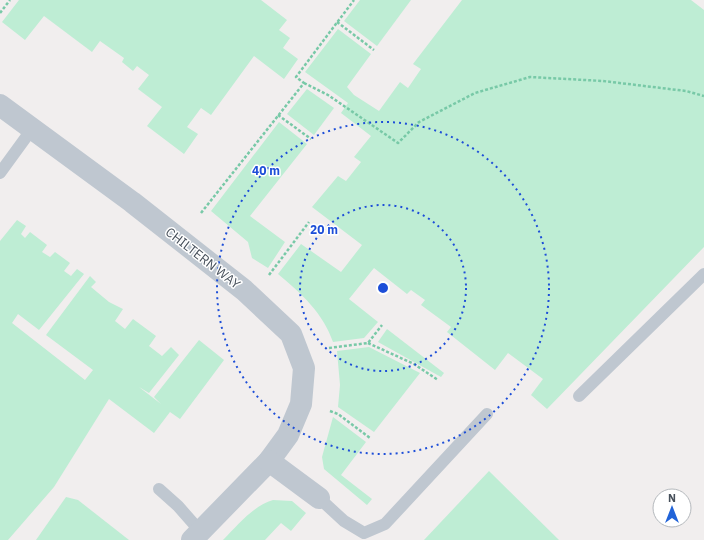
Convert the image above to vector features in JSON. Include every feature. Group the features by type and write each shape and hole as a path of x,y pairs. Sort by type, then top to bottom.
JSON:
{"street":[{"name":"CHILTERN WAY","path":"0,105 132,202 244,290 291,334 304,368 301,404 288,435 270,461 196,536"},
{"path":"270,461 319,498"}],"lane":[{"path":"0,173 32,129"},
{"path":"579,396 704,274"},
{"path":"319,498 344,521 364,533 385,524 487,414"},
{"path":"159,489 178,506 196,536"}],"path":[{"path":"0,13 10,0"},
{"path":"354,0 296,76 304,82 328,94 398,143 419,122 475,93 530,76 602,81 686,91 704,96"},
{"path":"337,22 374,50"},
{"path":"202,213 304,82"},
{"path":"278,115 311,139"},
{"path":"269,275 309,222"},
{"path":"368,342 382,325"},
{"path":"329,348 368,342 414,364 438,380"},
{"path":"330,411 338,414 370,438"}],"green space":[{"path":"19,0 261,0 287,20 279,30 290,38 283,48 298,59 284,79 254,56 211,115 201,108 187,127 198,134 184,154 147,126 162,107 138,89 149,75 137,66 133,71 122,62 124,58 100,41 92,52 44,16 25,40 2,22"},
{"path":"360,0 411,0 377,46 344,21"},
{"path":"462,0 691,0 704,10 704,247 547,409 531,395 543,379 508,353 495,370 447,332 451,327 421,305 425,300 411,290 407,294 374,268 349,299 378,322 364,338 333,342 318,313 278,274 301,244 341,272 362,245 312,207 338,176 346,181 361,162 354,157 371,136 341,113 348,103 305,72 338,29 371,54 347,87 354,95 379,111 400,82 408,88 421,69 413,64"},
{"path":"307,89 334,108 314,135 287,114"},
{"path":"279,122 307,144 250,216 285,242 268,268 252,258 248,242 211,211"},
{"path":"17,220 26,226 21,234 25,238 30,232 47,245 42,252 50,257 55,252 70,263 64,271 71,276 77,269 84,274 39,330 18,314 12,323 85,380 93,370 46,335 90,276 96,282 91,287 109,302 123,309 115,321 125,329 133,319 156,336 149,346 162,356 171,347 179,355 149,393 139,387 161,404 154,397 199,340 224,360 180,419 170,412 154,433 109,399 54,487 8,540 0,540 0,241"},
{"path":"387,329 444,373 441,377 378,342"},
{"path":"369,347 420,373 374,432 338,407 340,385 337,351"},
{"path":"333,417 366,442 341,475 372,499 367,505 324,469 322,457"},
{"path":"489,471 559,540 424,540"},
{"path":"66,497 78,500 129,540 36,540"},
{"path":"273,500 292,501 306,513 291,531 281,523 265,540 223,540 252,511"}]}
